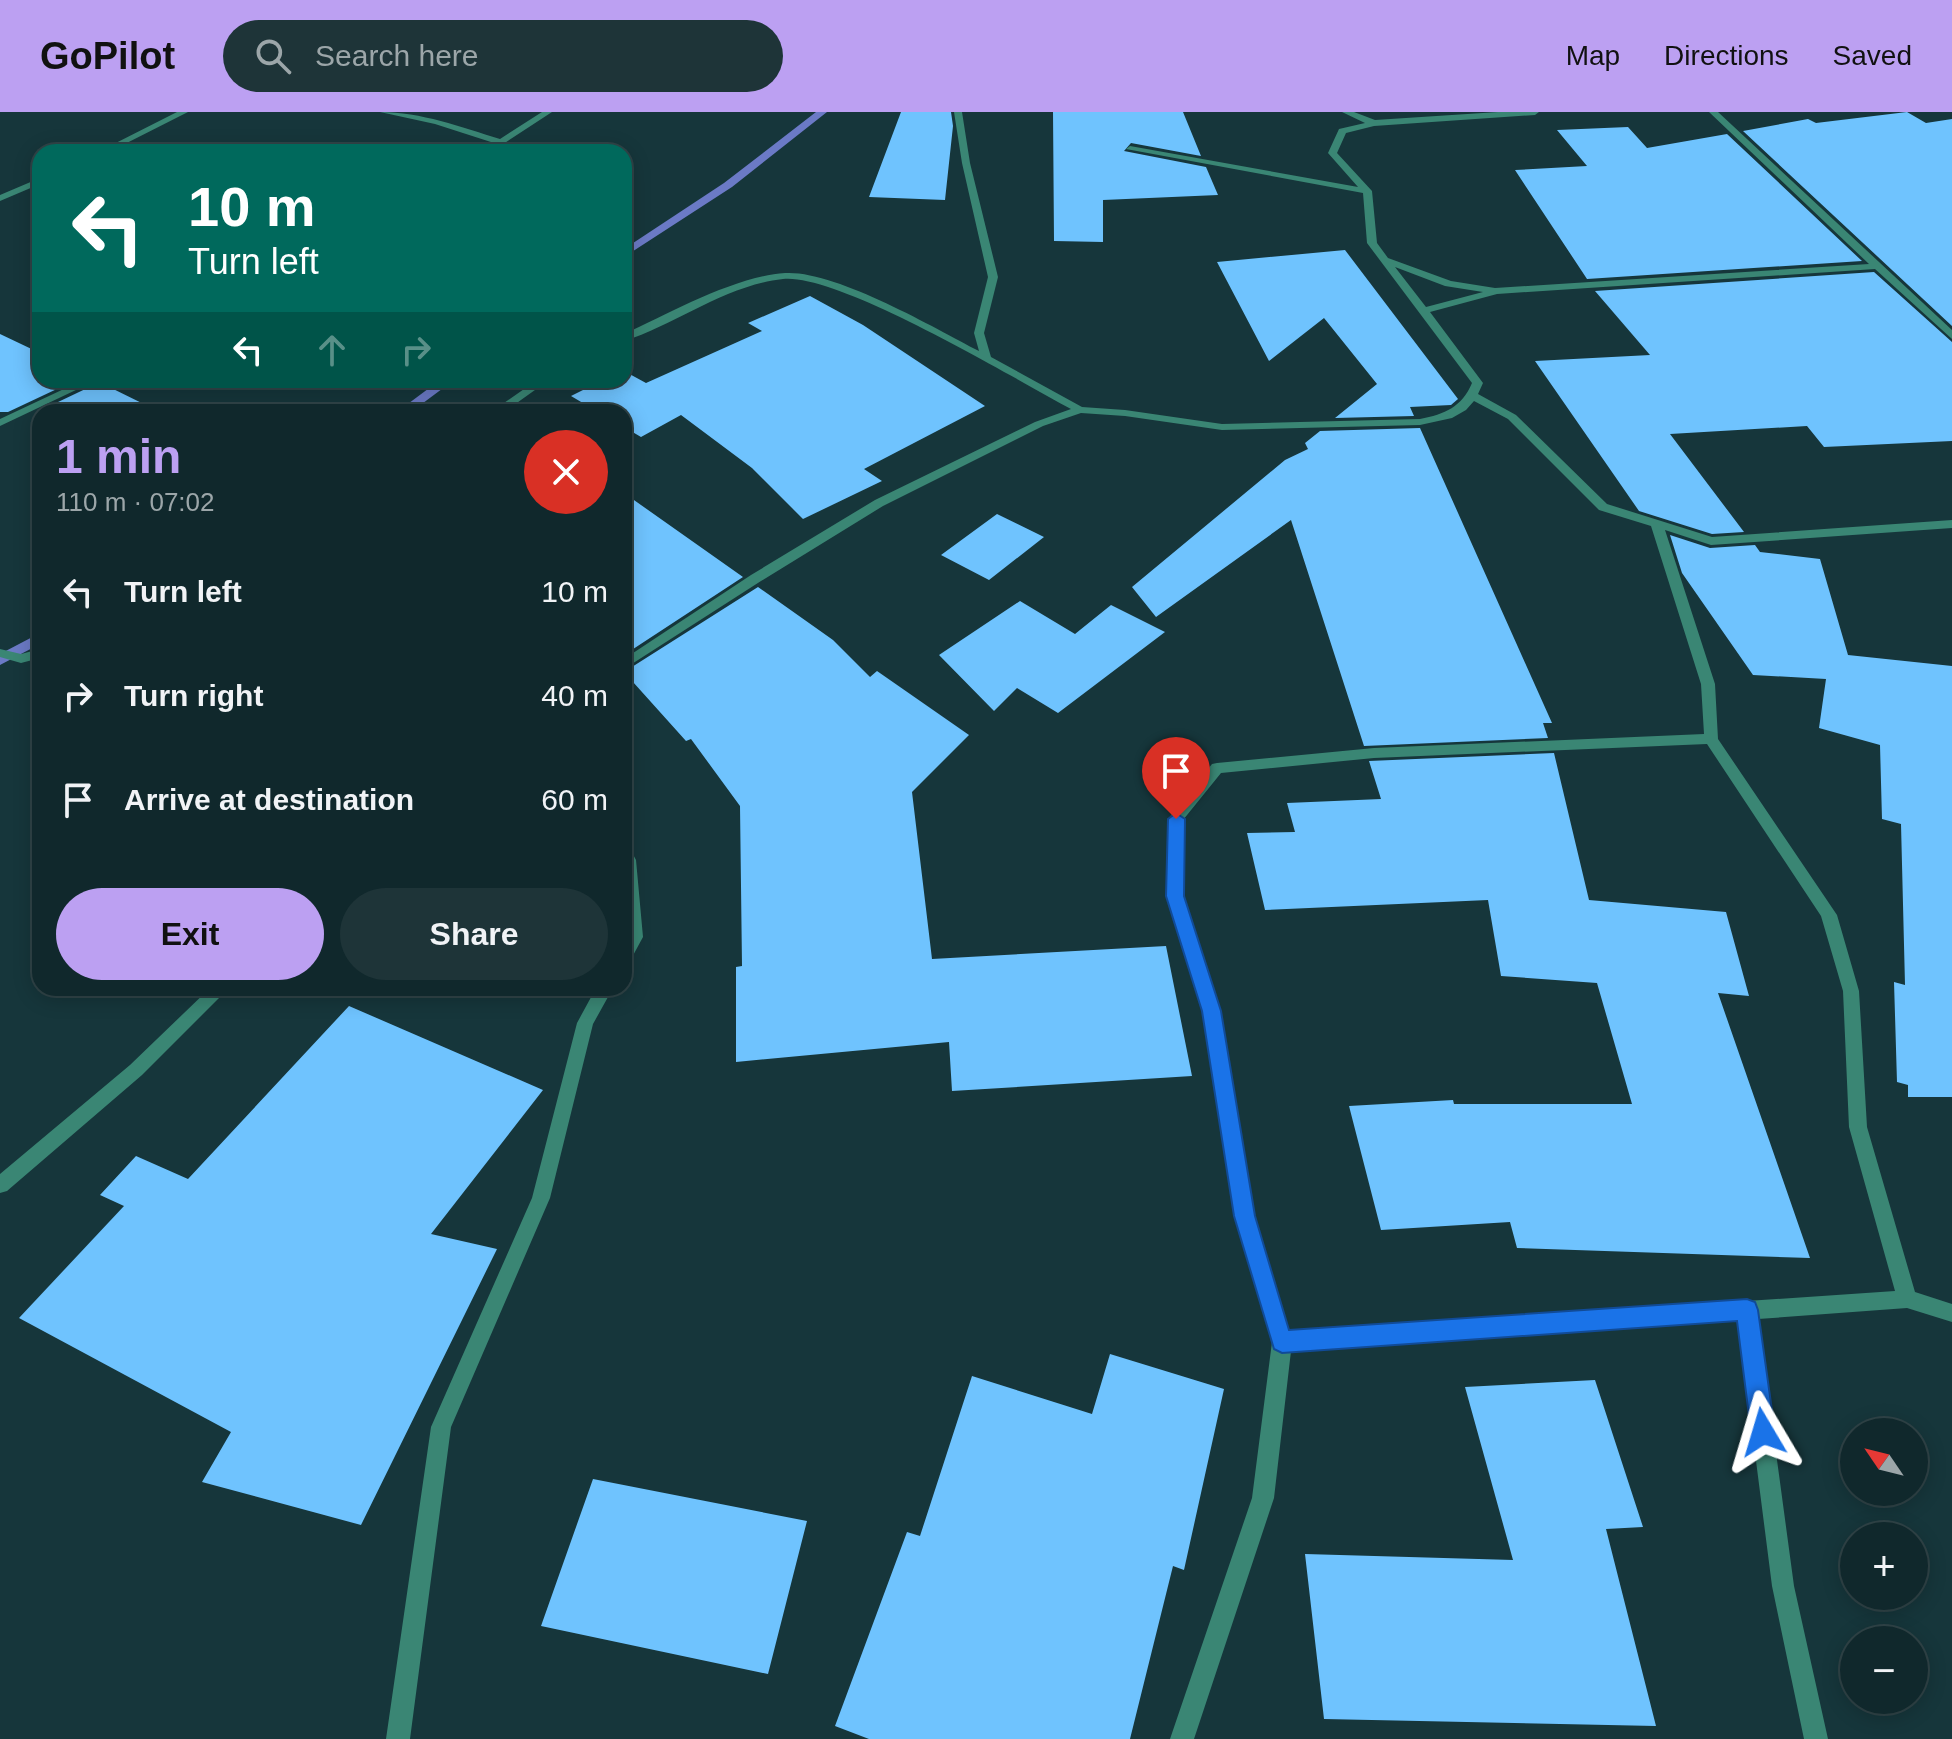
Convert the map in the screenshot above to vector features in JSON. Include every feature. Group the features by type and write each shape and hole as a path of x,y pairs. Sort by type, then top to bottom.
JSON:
{"street":[{"path":"118,144 184,112"},
{"path":"384,112 437,122 501,142"},
{"path":"498,144 548,112"},
{"path":"958,112 966,163 993,277 979,333 986,359"},
{"path":"1346,112 1374,123"},
{"path":"1420,112 1430,119"},
{"path":"632,660 676,634 756,578 879,503 1039,424 1080,410 1222,427 1420,422 1462,411 1478,383 1372,243 1367,191 1332,153 1342,131 1374,123 1535,112"},
{"path":"1713,112 1952,336"},
{"path":"1130,149 1367,191"},
{"path":"0,198 32,184"},
{"path":"1385,260 1449,284 1497,291"},
{"path":"1423,311 1497,291 1876,266"},
{"path":"632,334 712,299 786,275 835,285 986,359 1080,410"},
{"path":"41,404 75,388"},
{"path":"509,404 532,388"},
{"path":"1473,396 1512,417 1603,507 1711,541 1952,524"},
{"path":"0,423 32,408"},
{"path":"1656,523 1708,684 1711,739 1829,915 1851,991 1858,1127 1907,1299"},
{"path":"0,653 21,659 32,656"},
{"path":"1182,1739 1263,1498 1282,1342 1245,1216 1212,1011 1175,896 1176,819 1217,768 1374,753 1711,739"},
{"path":"632,913 635,937 632,942"},
{"path":"0,1185 136,1070 213,996"},
{"path":"398,1739 441,1427 541,1198 585,1023 600,996"},
{"path":"1282,1342 1907,1299 1952,1313"},
{"path":"1747,1310 1783,1586 1816,1739"}],"building":[{"path":"901,112 951,112 953,126 945,200 869,197"},
{"path":"1053,112 1183,112 1201,156 1131,143 1124,151 1206,167 1218,195 1103,200 1103,242 1054,241"},
{"path":"1907,112 1926,123 1952,119 1952,326 1743,131 1808,119 1816,123"},
{"path":"1628,127 1647,148 1727,134 1862,261 1587,279 1515,170 1587,166 1557,130"},
{"path":"1345,250 1458,399 1451,405 1410,407 1414,416 1335,418 1377,384 1324,318 1269,361 1217,262"},
{"path":"1874,272 1952,342 1952,441 1824,447 1807,426 1670,434 1744,532 1712,534 1639,511 1535,361 1650,355 1595,291"},
{"path":"810,296 863,325 985,406 864,469 882,481 803,519 752,468 681,415 641,437 632,432 632,404 584,404 571,396 587,388 632,388 632,375 646,383 762,331 748,323"},
{"path":"0,334 32,349 32,388 59,388 8,412 0,412"},
{"path":"87,388 111,388 144,404 54,404"},
{"path":"1420,428 1552,723 1543,723 1548,738 1364,746 1291,520 1156,617 1132,587 1285,460 1308,449 1305,443 1320,431"},
{"path":"632,499 743,577 632,650"},
{"path":"997,514 1044,537 989,580 941,555"},
{"path":"1670,535 1710,548 1755,545 1760,552 1820,559 1848,655 1952,666 1952,1097 1908,1097 1908,1085 1897,1082 1894,982 1905,985 1901,824 1882,819 1880,745 1819,728 1826,679 1753,675 1682,573"},
{"path":"758,587 833,640 870,677 877,671 969,735 912,792 932,959 1166,946 1192,1076 952,1091 949,1042 736,1062 736,967 742,966 740,806 691,739 686,741 632,681 632,667"},
{"path":"1020,601 1075,634 1111,605 1165,632 1058,713 1017,688 994,711 939,655"},
{"path":"1554,753 1589,900 1726,912 1749,996 1718,993 1810,1258 1517,1248 1510,1222 1381,1230 1349,1106 1453,1100 1454,1104 1632,1104 1597,983 1501,976 1488,900 1265,910 1247,833 1295,832 1287,803 1381,799 1369,761"},
{"path":"349,1006 543,1090 431,1234 497,1249 361,1525 202,1482 231,1432 19,1318 124,1206 100,1195 136,1156 188,1179"},
{"path":"1110,1354 1224,1389 1184,1570 1173,1566 1130,1739 869,1739 835,1726 907,1532 920,1536 972,1376 1092,1414"},
{"path":"1595,1380 1643,1527 1606,1529 1656,1726 1324,1719 1305,1554 1513,1560 1465,1387"},
{"path":"593,1479 807,1521 768,1674 541,1626"}],"waterway":[{"path":"632,249 728,185 822,112"},
{"path":"414,404 437,388"},
{"path":"0,660 32,642"}],"route":[{"path":"1176,819 1175,896 1212,1011 1245,1216 1282,1342 1747,1310 1763,1432"}]}
